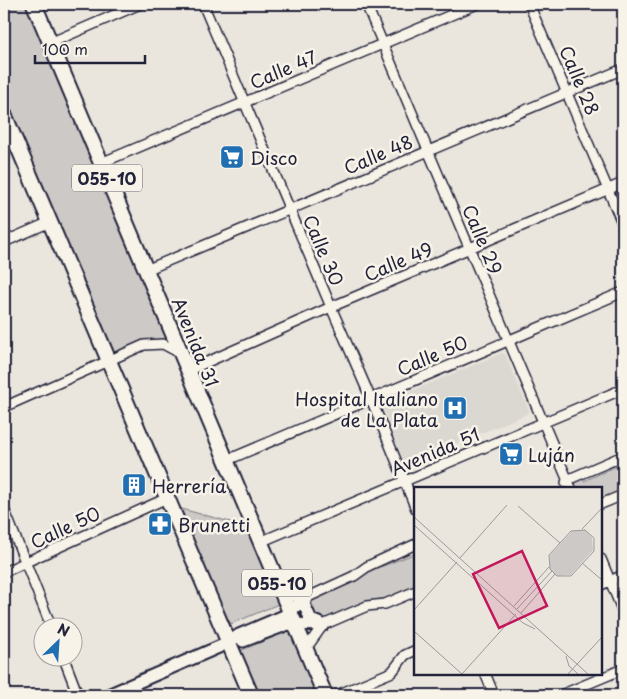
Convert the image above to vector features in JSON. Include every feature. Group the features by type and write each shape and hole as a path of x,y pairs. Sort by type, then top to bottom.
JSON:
{"highway":[{"name":"Avenida 31","path":"34,4 324,695"},
{"path":"4,114 251,695"}],"main road":[{"path":"108,695 228,643 242,642 288,624 306,598"},
{"path":"306,598 304,604 311,620 323,625"},
{"path":"292,617 323,625"}],"street":[{"path":"50,43 140,4"},
{"name":"Calle 30","path":"203,4 414,504"},
{"name":"Calle 29","path":"366,4 543,423 567,485"},
{"name":"Calle 47","path":"101,163 477,4"},
{"name":"Calle 28","path":"530,4 623,225"},
{"name":"Calle 48","path":"146,270 623,69"},
{"name":"Calle 49","path":"187,371 330,307 623,183"},
{"path":"4,242 50,222"},
{"name":"Calle 50","path":"225,461 623,292"},
{"path":"4,407 144,345 162,344 180,353"},
{"name":"Avenida 51","path":"260,542 623,389"},
{"path":"567,485 623,456"},
{"path":"602,504 623,494"},
{"name":"Calle 50","path":"4,572 167,498"},
{"path":"4,510 47,616"},
{"path":"280,589 292,596 306,598 414,545"},
{"path":"602,561 623,612"},
{"path":"602,585 623,575"},
{"path":"305,650 323,625 366,606 385,604 414,592"},
{"path":"337,695 392,672 405,655 414,651"},
{"path":"67,666 78,695"},
{"path":"561,695 623,669"},
{"path":"485,674 494,695"}],"shaded area":[{"path":"4,4 29,4 172,341 152,339 114,352 4,95"},
{"name":"Hospital Italiano de La Plata","path":"502,353 505,354 529,410 527,414 470,438 472,444 465,447 463,441 408,464 404,462 382,406 383,403"},
{"path":"623,463 623,491 602,500 602,487 572,487 570,483 582,477 584,481"},
{"path":"178,508 249,527 281,603 231,624 224,614"},
{"path":"414,554 414,588 382,602 370,600 319,622 314,618 308,602 362,575 370,567 383,566"},
{"path":"292,630 321,695 258,695 239,651"}],"place":[{"name":"Disco","path":"232,157"},
{"name":"Hospital Italiano de La Plata","path":"455,408"},
{"name":"Luján","path":"511,454"},
{"name":"Herrería","path":"134,485"},
{"name":"Brunetti","path":"160,524"}]}
